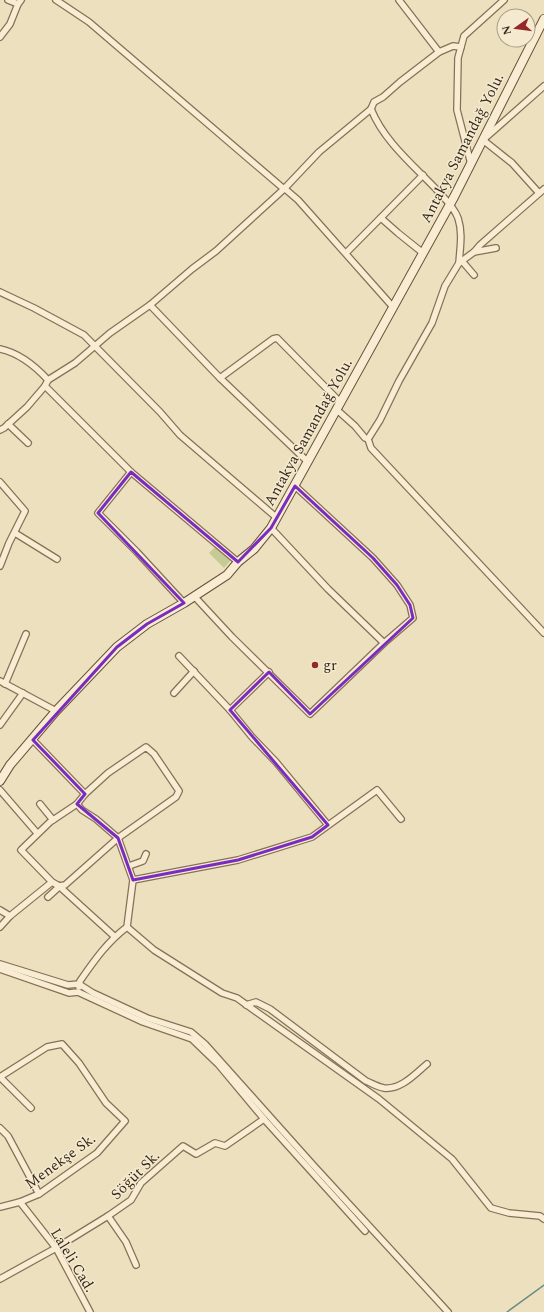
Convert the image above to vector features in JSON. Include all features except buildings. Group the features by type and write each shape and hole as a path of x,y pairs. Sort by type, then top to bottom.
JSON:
{"street":[{"path":"0,37 10,24 20,2 8,0"},
{"path":"56,0 89,22 298,200 393,307"},
{"path":"400,0 439,52"},
{"path":"471,164 457,110 458,58 464,36 504,0"},
{"name":"Antakya Samandağ Yolu.","path":"0,781 10,764 33,740 56,711 117,648 147,624 184,603 227,575 238,562 254,549 271,528 450,204 544,19"},
{"path":"0,430 27,407 46,383 75,363 110,333 150,305 192,269 216,251 284,189 319,152 371,109 374,102 383,97 439,52 453,46 461,46"},
{"path":"368,439 380,420 399,381 432,323 445,286 460,262 474,252 480,245 542,191 512,163 483,140 544,86"},
{"path":"371,109 381,129 391,142 450,204 458,216 461,231 460,262 474,275"},
{"path":"346,253 423,176"},
{"path":"381,218 423,253"},
{"path":"474,252 496,248"},
{"path":"0,292 34,308 84,335 160,412 180,435 277,518"},
{"path":"150,305 220,378 308,462"},
{"path":"220,378 272,340 277,338 365,438 368,439 371,448 544,633"},
{"path":"0,349 8,351 23,359 39,370 46,383 131,472 238,562"},
{"path":"8,424 28,443"},
{"path":"131,472 98,513 184,603"},
{"path":"0,482 25,512 0,566"},
{"path":"194,596 232,637 310,714 384,643 413,618 410,605 397,585 373,558 295,486"},
{"path":"271,528 328,590 384,643"},
{"path":"15,533 57,559"},
{"path":"26,634 2,682 56,711"},
{"path":"179,656 276,762 328,825"},
{"path":"174,693 194,671"},
{"path":"230,710 269,672"},
{"path":"0,725 24,693"},
{"path":"33,740 85,794"},
{"path":"48,897 60,886 64,885 118,838 176,797 179,791 154,754 146,747 108,773 85,794 77,804 53,820 21,850 52,882 60,886 114,936"},
{"path":"0,790 37,834"},
{"path":"133,880 238,860 312,838 377,790 401,819"},
{"path":"40,804 53,820"},
{"path":"77,804 82,810 96,819 118,838 133,880 126,927 114,936 102,949 80,981 78,992"},
{"path":"129,866 143,861 146,854"},
{"path":"0,928 10,916 52,882"},
{"path":"0,910 10,916"},
{"path":"126,927 154,950 222,994 237,998 379,1099 452,1159 491,1208 509,1213 540,1216 544,1219"},
{"path":"0,964 68,985 79,984 93,994 147,1018 191,1032 205,1044 448,1312"},
{"path":"0,969 69,993 78,992 143,1022 192,1039 218,1064 365,1231"},
{"path":"246,1005 256,1002 270,1010 366,1081 383,1088 396,1087 410,1079 427,1064"},
{"name":"Menekşe Sk.","path":"0,1207 20,1202 38,1194 97,1153 125,1121 106,1103 79,1063 62,1044 47,1047 0,1077 31,1108"},
{"name":"Söğüt Sk.","path":"0,1279 56,1248 132,1200 141,1183 183,1146 196,1154 215,1143 225,1146 264,1118"},
{"path":"0,1128 8,1136 38,1194"},
{"name":"Laleli Cad.","path":"20,1202 56,1248 90,1312"},
{"path":"108,1216 126,1242 136,1265"}],"highlighted area":[{"path":"131,472 238,562 271,528 295,486 373,558 397,585 410,605 413,618 310,714 269,672 230,710 328,825 312,837 238,860 133,880 118,838 77,804 85,794 33,740 117,647 147,624 184,603 98,513"}],"green space":[{"path":"216,546 231,560 224,568 209,553"}],"waterway":[{"path":"507,1312 544,1285"}],"place":[{"name":"gr","path":"315,665"}]}
